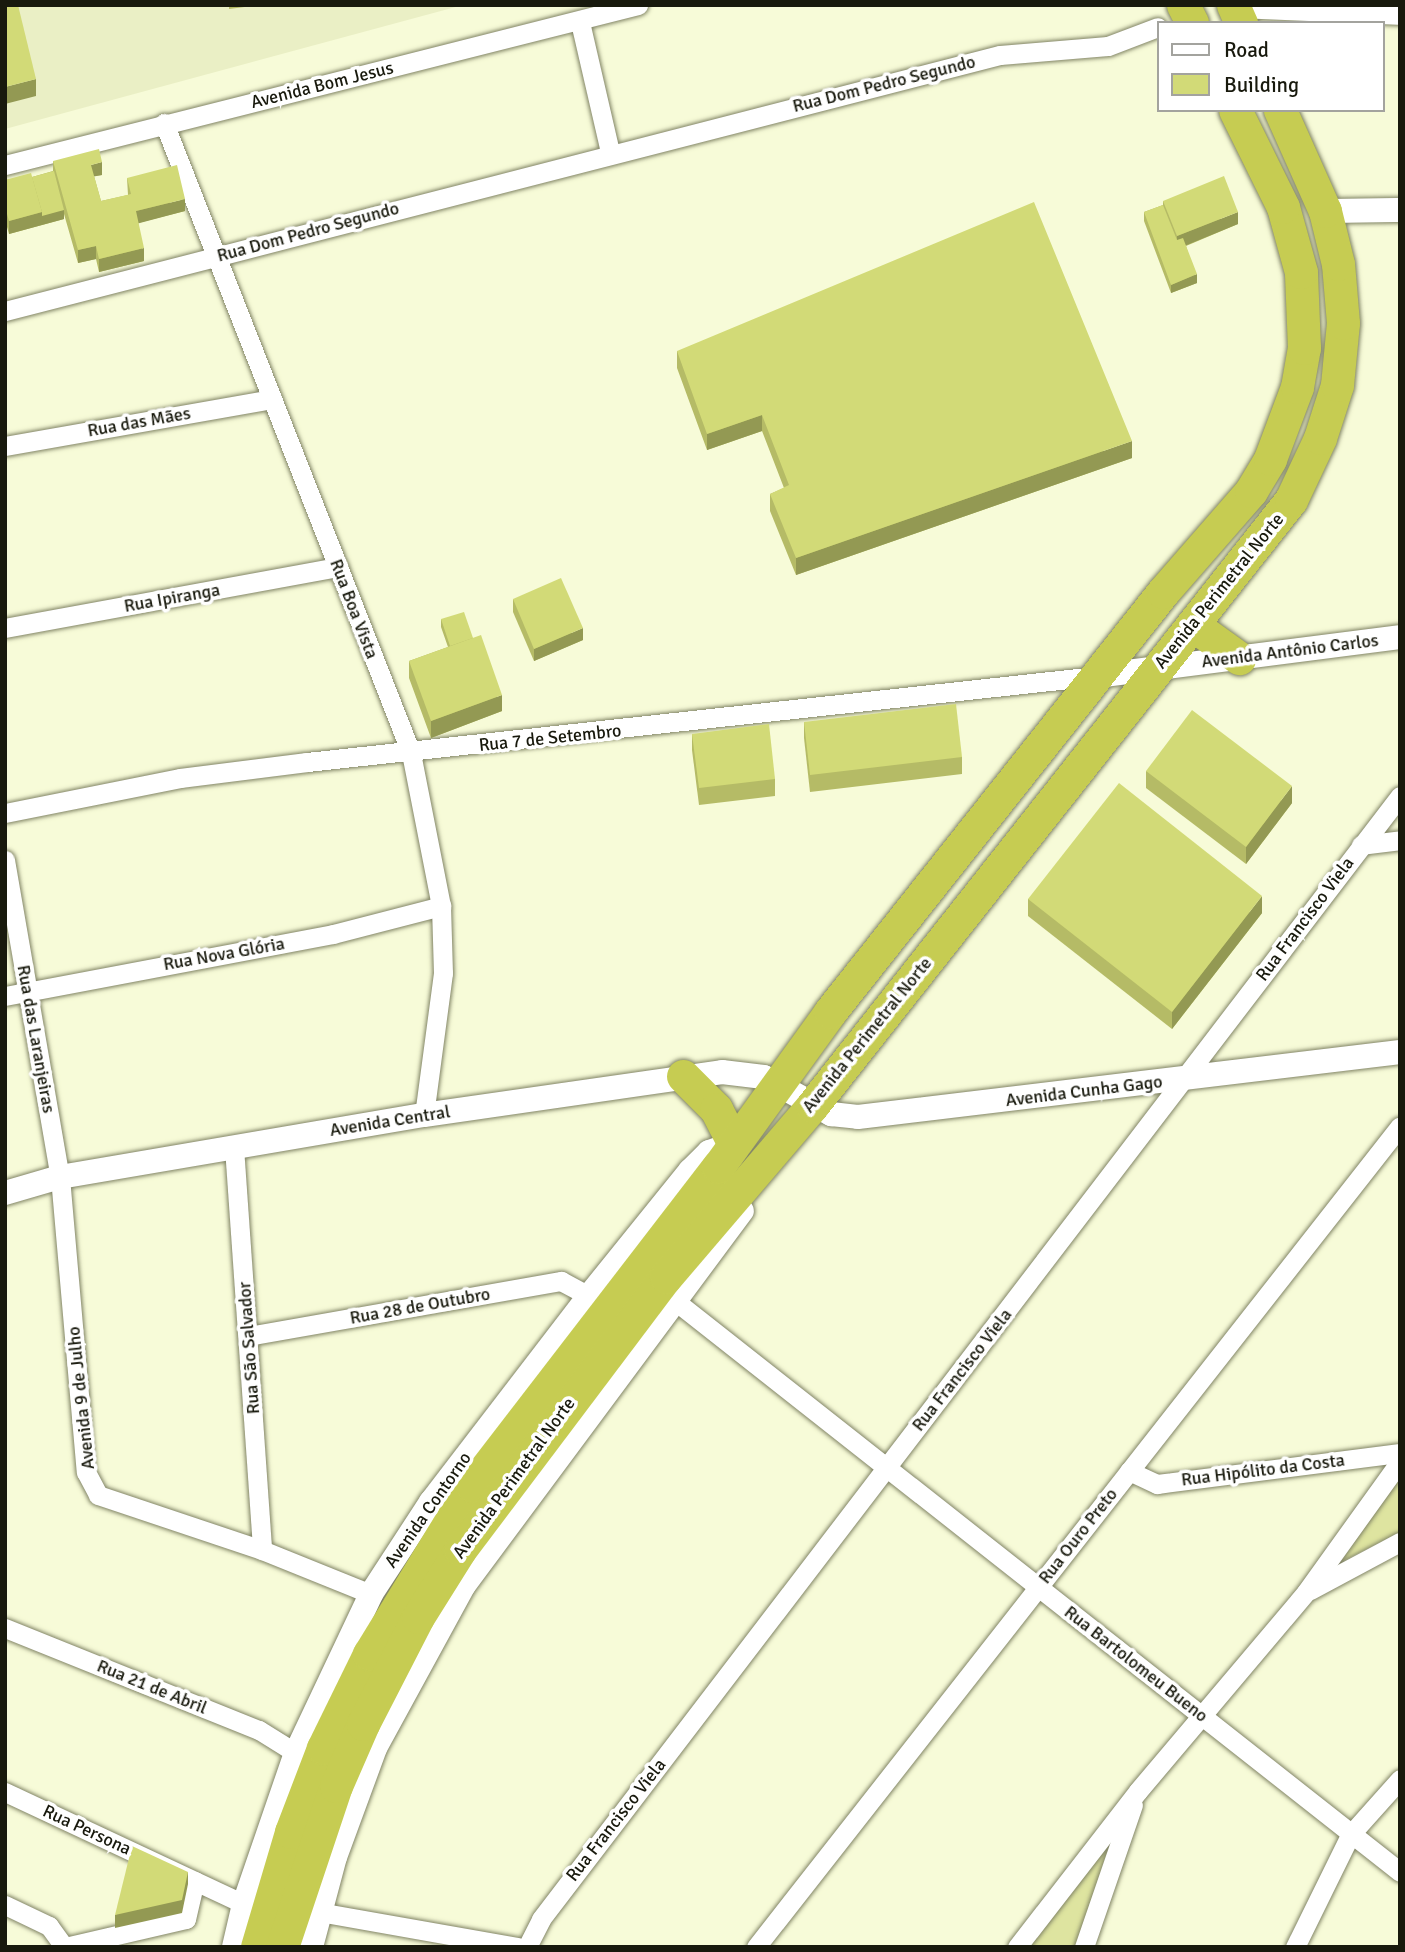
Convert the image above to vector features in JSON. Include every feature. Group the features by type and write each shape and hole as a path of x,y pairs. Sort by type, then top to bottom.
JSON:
{"highway":[{"name":"Avenida Perimetral Norte","path":"257,1947 291,1832 323,1748 415,1572 471,1486 777,1083 1096,676 1251,491 1270,459 1297,387 1304,348 1305,309 1296,249 1283,206 1236,112"},
{"name":"Avenida Perimetral Norte","path":"282,1947 336,1786 383,1683 460,1550 666,1277 813,1105 1291,500 1320,438 1338,384 1343,323 1338,264 1325,211 1281,112"},
{"path":"1193,625 1239,658"},
{"path":"684,1076 716,1109 733,1143"},
{"path":"335,1857 336,1786 375,1748"}],"street":[{"name":"Avenida Bom Jesus","path":"5,165 164,123 580,22 638,5"},
{"path":"1236,12 1400,15"},
{"path":"580,22 610,152"},
{"name":"Rua Dom Pedro Segundo","path":"5,311 610,152 1000,55 1108,46 1156,27"},
{"name":"Rua Boa Vista","path":"164,123 411,753 441,906 443,973 424,1115"},
{"path":"1325,211 1400,210"},
{"name":"Rua das Mães","path":"5,446 272,399"},
{"name":"Rua Ipiranga","path":"5,628 338,567"},
{"name":"Avenida Antônio Carlos","path":"1096,676 1400,637"},
{"name":"Rua 7 de Setembro","path":"5,813 180,778 1096,676"},
{"name":"Rua Francisco Viela","path":"527,1947 541,1919 1400,796"},
{"path":"1361,845 1400,840"},
{"name":"Rua das Laranjeiras","path":"5,860 60,1177"},
{"name":"Rua Nova Glória","path":"5,996 28,989 332,934 441,906"},
{"name":"Avenida Cunha Gago","path":"777,1083 813,1105 858,1117 892,1116 1400,1052"},
{"name":"Avenida Central","path":"5,1193 60,1177 234,1147 684,1076 746,1072 777,1083"},
{"name":"Rua Ouro Preto","path":"757,1947 1400,1126"},
{"name":"Avenida Contorno","path":"234,1947 244,1904 296,1753 371,1594 431,1502 589,1296 690,1171 709,1152 733,1143"},
{"name":"Rua São Salvador","path":"234,1147 262,1550"},
{"path":"311,1947 335,1857 375,1748 464,1585 758,1190 771,1153"},
{"name":"Avenida 9 de Julho","path":"60,1177 86,1472 98,1495 262,1550 371,1594"},
{"name":"Rua 28 de Outubro","path":"248,1336 561,1282 589,1296"},
{"name":"Rua Bartolomeu Bueno","path":"674,1300 1400,1872"},
{"name":"Rua Hipólito da Costa","path":"1129,1471 1157,1484 1400,1453"},
{"path":"1017,1947 1138,1791 1306,1592 1400,1461"},
{"path":"1306,1592 1400,1542"},
{"name":"Rua 21 de Abril","path":"5,1628 259,1730 296,1753"},
{"path":"1295,1947 1350,1835 1400,1779"},
{"path":"1084,1947 1138,1791"},
{"name":"Rua Persona","path":"5,1792 244,1904"},
{"path":"5,1905 49,1926 65,1947 186,1919 195,1881"},
{"path":"319,1912 518,1947"}],"shaded area":[{"path":"5,5 463,5 5,129"},
{"path":"1400,1472 1400,1532 1341,1562"},
{"path":"1111,1839 1076,1947 1029,1947"}],"building":[{"path":"5,5 18,5 36,79 5,87"},
{"path":"99,149 102,162 91,165 101,201 131,194 127,178 177,165 185,199 136,211 144,248 99,259 96,246 78,250 53,161"},
{"path":"54,171 64,210 42,216 32,177"},
{"path":"31,173 42,212 9,221 5,207 5,180"},
{"path":"1224,176 1238,212 1177,236 1163,201"},
{"path":"1034,202 1132,441 796,558 770,494 789,485 762,415 707,434 677,351"},
{"path":"1163,205 1177,240 1183,238 1197,274 1171,285 1144,212"},
{"path":"561,578 583,628 534,649 513,599"},
{"path":"464,612 473,638 450,646 441,619"},
{"path":"481,635 502,695 431,721 409,661"},
{"path":"956,704 962,757 810,775 804,722"},
{"path":"1192,710 1292,786 1246,847 1146,771"},
{"path":"769,724 775,779 699,788 692,734"},
{"path":"1119,783 1262,896 1172,1012 1028,899"},
{"path":"132,1846 188,1872 182,1900 115,1915"}]}
